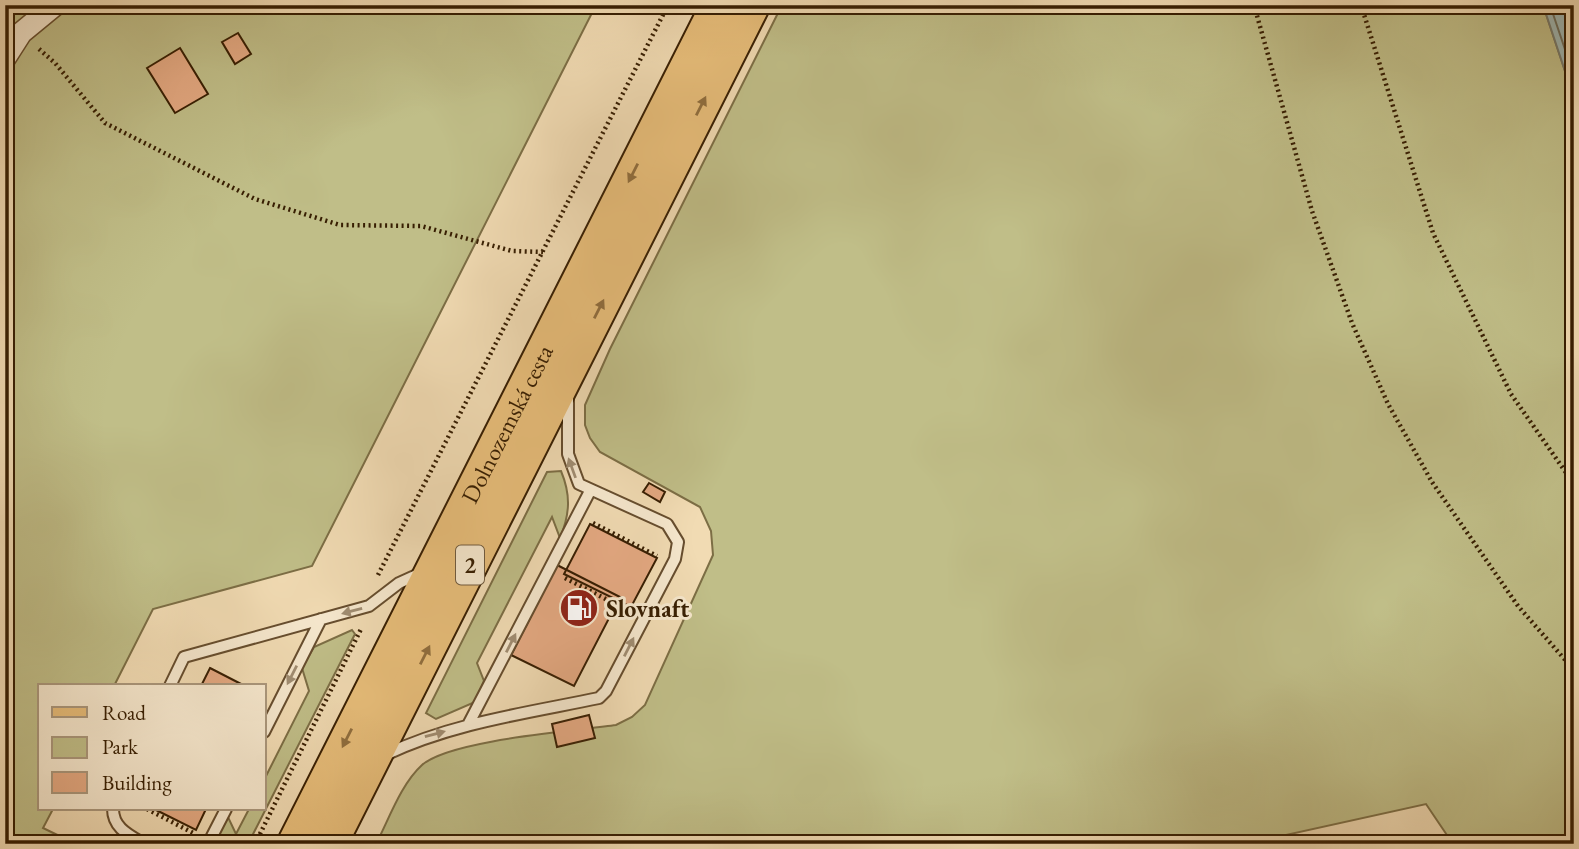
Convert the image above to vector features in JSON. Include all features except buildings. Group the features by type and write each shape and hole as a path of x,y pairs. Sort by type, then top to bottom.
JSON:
{"main road":[{"name":"Dolnozemská cesta","path":"294,844 718,5"},
{"name":"Dolnozemská cesta","path":"330,844 753,5"}],"street":[{"path":"5,58 21,33 55,5"}],"lane":[{"path":"373,760 421,738 468,725 599,698 606,691 673,564 678,542 667,524 579,484 568,454 568,370"},
{"path":"468,725 590,491"},
{"path":"171,684 184,657 369,606 399,583 433,568"},
{"path":"266,728 321,619"},
{"path":"113,810 113,818 122,832 144,844"},
{"path":"208,844 225,810"}],"path":[{"path":"255,844 360,636 378,575 668,5"},
{"path":"1254,5 1312,211 1352,323 1388,404 1432,482 1518,606 1574,670"},
{"path":"1361,5 1433,233 1510,394 1574,484"},
{"path":"21,33 55,63 105,123 255,199 340,225 421,226 513,251 543,253"},
{"path":"590,521 673,564"},
{"path":"549,570 644,618"},
{"path":"149,810 195,834"}],"green space":[{"path":"5,5 596,5 312,566 153,609 115,684 38,684 38,810 52,810 43,828 76,844 5,844"},
{"path":"782,5 1543,5 1574,98 1574,844 1453,844 1426,804 1245,844 376,844 408,782 422,765 437,756 485,743 616,725 632,717 645,705 713,555 711,531 700,507 600,452 585,425 585,405 610,349"},
{"path":"561,471 568,504 560,538 552,517 477,663 484,681 475,702 436,719 426,713 547,472"},
{"path":"352,630 355,634 266,809 266,776 309,691 302,668 314,647"},
{"path":"248,810 265,810 248,844 218,844 216,837 227,815 236,834"}],"water":[{"path":"1543,5 1574,5 1574,98"}],"place":[{"name":"Slovnaft","path":"579,608"}]}
